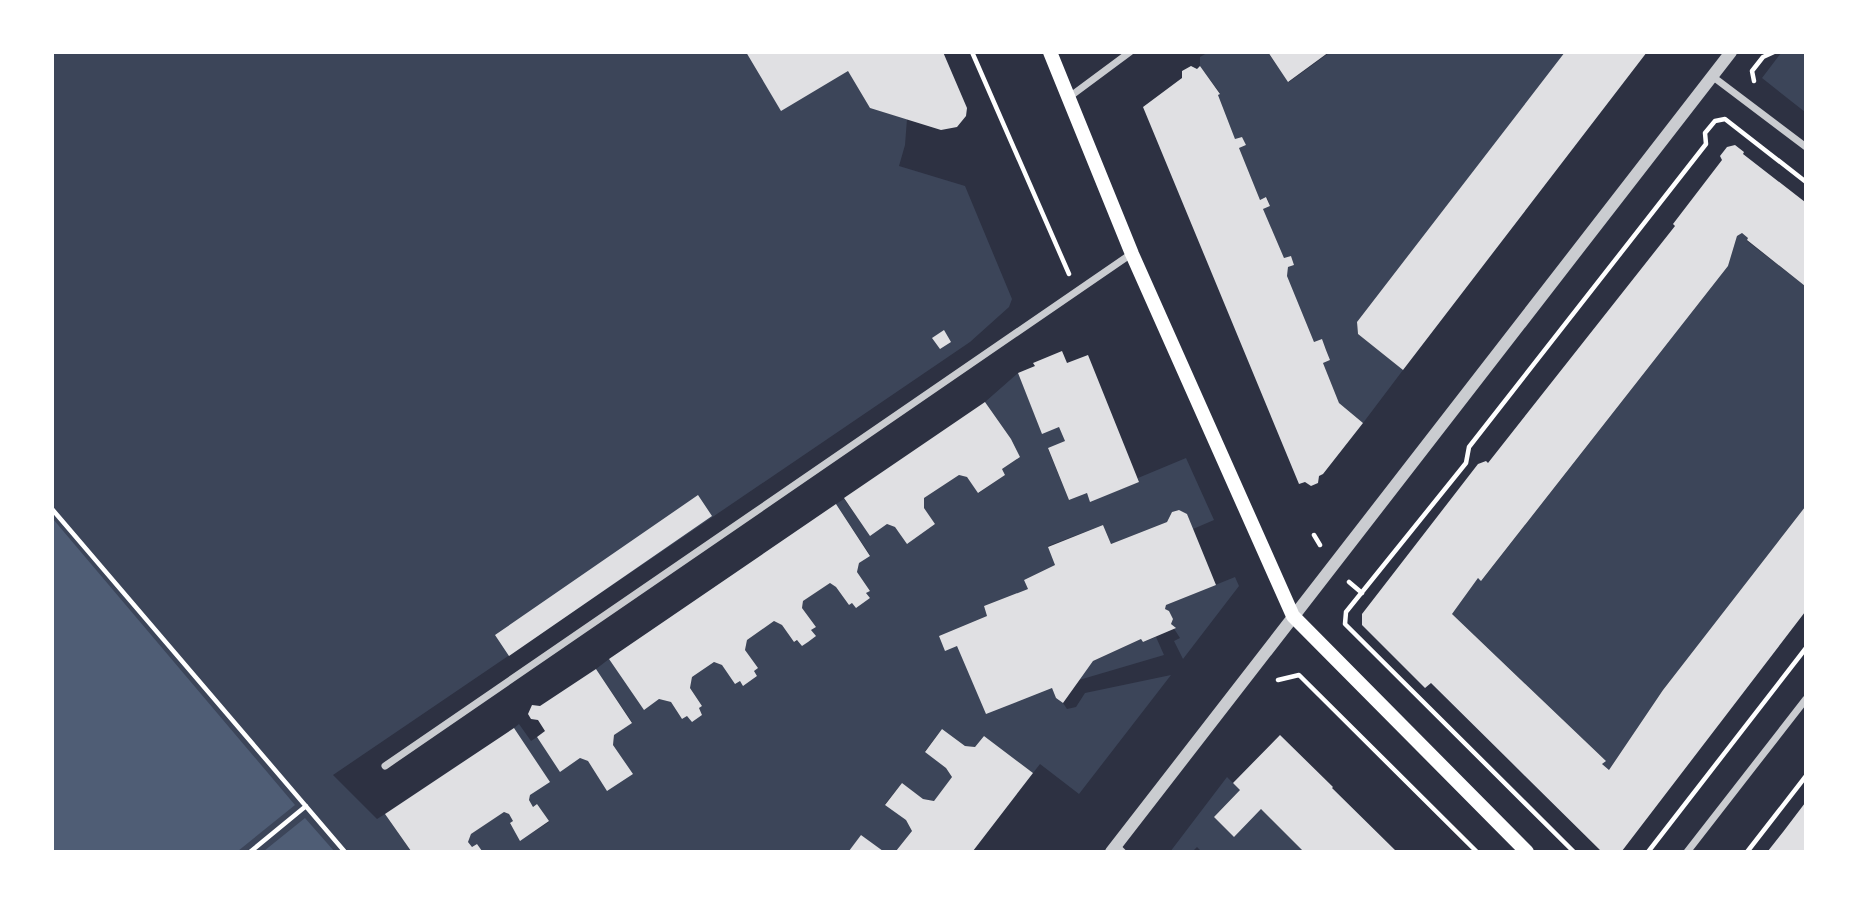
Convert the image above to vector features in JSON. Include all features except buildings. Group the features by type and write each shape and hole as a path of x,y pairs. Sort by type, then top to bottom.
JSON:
{"main road":[{"path":"1050,52 1132,254 1293,616 1527,852"}],"street":[{"path":"1068,98 1130,52"},
{"path":"1117,849 1293,616 1731,52"},
{"path":"1712,76 1805,147"},
{"path":"385,766 1132,254"},
{"path":"1687,852 1805,699"}],"path":[{"path":"972,52 1077,290"},
{"path":"1762,88 1754,82 1752,71 1763,57 1774,52"},
{"path":"1574,852 1345,624 1346,612 1466,463 1469,447 1706,144 1705,133 1715,121 1725,119 1805,182"},
{"path":"52,509 345,852"},
{"path":"1648,852 1805,648"},
{"path":"1278,680 1299,675 1477,852"},
{"path":"1748,852 1805,776"},
{"path":"250,852 306,806"}],"shaded area":[{"path":"52,53 838,53 870,108 907,119 905,145 899,166 965,186 1012,299 1009,307 970,342 333,775 377,819 385,814 411,851 53,851"},
{"path":"1207,53 1268,53 1289,82 1329,53 1565,53 1357,322 1358,334 1403,370 1363,423 1339,403 1323,363 1330,360 1322,339 1314,342 1287,276 1288,267 1294,265 1291,256 1284,258 1263,209 1270,206 1267,197 1260,200 1239,148 1246,145 1242,137 1235,139 1218,95 1220,93 1200,66 1200,57"},
{"path":"1781,53 1805,53 1805,112 1762,78"},
{"path":"1742,233 1748,238 1747,241 1805,286 1805,507 1663,690 1609,770 1602,764 1605,760 1452,614 1478,578 1482,580 1728,266 1737,236"},
{"path":"1018,373 1042,433 1059,427 1065,441 1048,449 1069,500 1087,493 1090,501 1139,482 1138,478 1186,458 1214,520 1193,529 1187,514 1178,510 1172,512 1167,522 1111,544 1103,525 1048,546 1055,565 1024,580 1028,589 984,606 987,616 939,636 1052,688 1056,698 1067,709 1076,707 1085,693 1171,675 1079,794 1040,764 1033,773 984,736 975,747 965,746 942,729 925,751 946,768 952,777 934,801 923,799 902,783 885,804 906,820 912,831 896,851 883,851 861,835 849,852 482,852 477,844 472,847 468,842 471,834 504,812 509,814 513,821 510,824 521,840 549,822 537,804 533,807 529,800 530,795 549,781 514,728 519,724 531,741 537,737 560,771 580,758 588,761 608,790 632,773 613,745 614,735 632,722 596,669 609,659 644,709 659,699 671,702 682,719 687,716 692,721 702,715 699,708 702,706 690,688 692,677 714,662 722,665 744,685 757,676 754,671 757,668 745,650 747,640 774,621 782,625 794,642 815,636 811,630 816,627 802,608 803,601 830,583 849,605 852,603 856,607 870,598 866,593 870,591 857,572 859,563 870,555 836,504 844,499 870,535 887,524 895,527 908,543 935,524 924,508 924,498 959,475 967,477 979,493 1005,475 1002,469 1020,457 985,402"},
{"path":"53,519 295,805 238,851 53,851"},
{"path":"1235,577 1239,586 1183,659 1174,641 1180,638 1171,624 1173,619 1165,609 1166,605"},
{"path":"1156,637 1164,655 1079,680 1093,661 1141,639 1143,642"},
{"path":"1227,777 1240,790 1214,817 1233,836 1261,809 1303,851 1202,852 1197,847 1193,851 1170,852"},
{"path":"305,818 334,851 264,851"}]}
